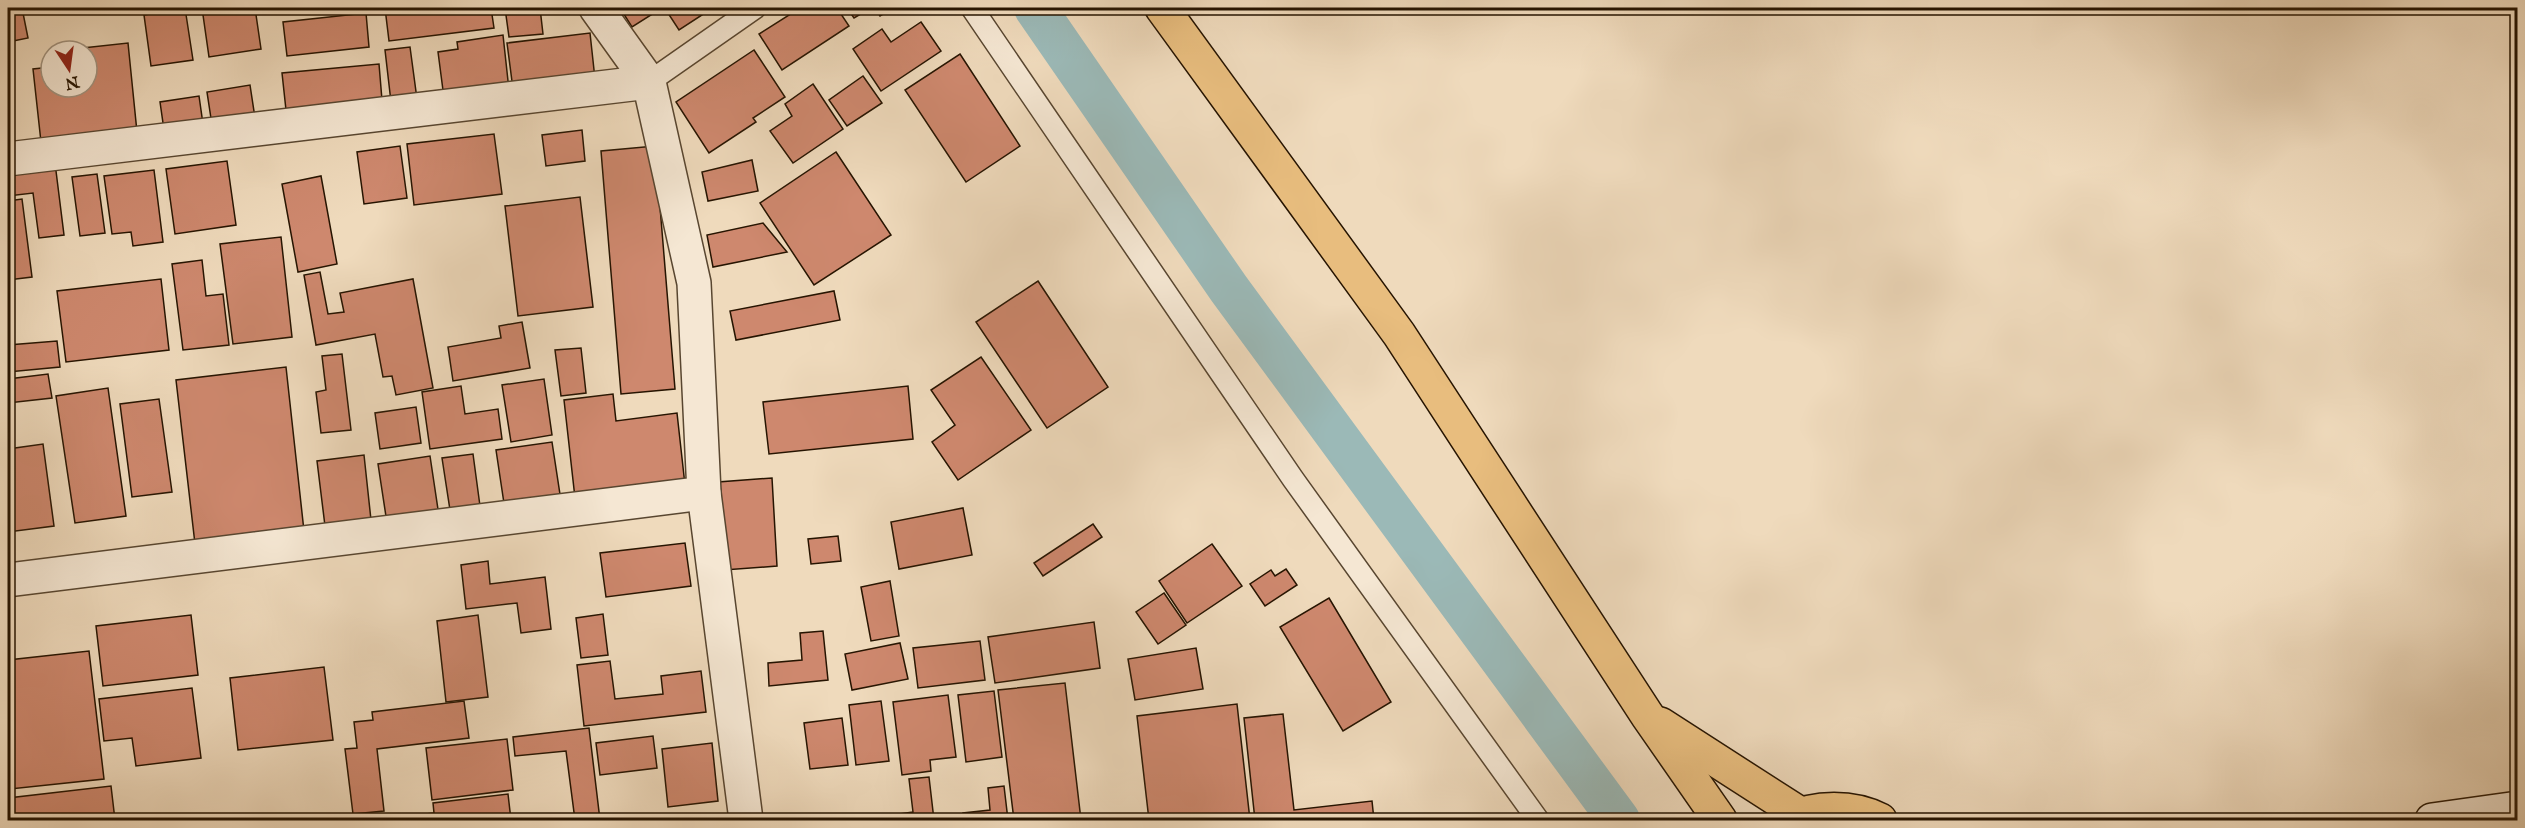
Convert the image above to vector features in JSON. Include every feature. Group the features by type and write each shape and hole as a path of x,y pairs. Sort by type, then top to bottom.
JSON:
{"highway":[{"path":"1162,8 1399,334 1647,715 1720,820"},
{"path":"1647,715 1794,817 1834,809 1868,814 1880,820"}],"street":[{"path":"596,8 649,82 694,283 704,493 746,820"},
{"path":"8,159 649,82"},
{"path":"8,580 704,493"},
{"path":"2432,820 2517,808"}],"lane":[{"path":"649,82 755,8"},
{"path":"972,8 1293,479 1538,820"}],"building":[{"path":"8,8 22,8 28,38 8,42"},
{"path":"93,8 136,8 94,14"},
{"path":"185,8 193,60 151,66 144,15"},
{"path":"202,8 255,8 261,49 209,57"},
{"path":"385,8 491,8 494,28 389,41"},
{"path":"505,8 540,8 543,34 509,37"},
{"path":"620,8 662,8 632,27"},
{"path":"698,8 702,15 679,30 666,10"},
{"path":"800,8 837,8 849,26 782,70 759,34"},
{"path":"847,8 871,8 854,18"},
{"path":"875,8 893,8 880,16"},
{"path":"366,13 369,47 287,56 283,22"},
{"path":"921,22 941,51 881,91 853,49 882,29 891,42"},
{"path":"590,33 595,79 513,89 507,43"},
{"path":"503,35 509,90 444,98 438,52 458,49 457,42"},
{"path":"128,43 137,132 41,142 33,69 39,68 39,99 99,99 99,46"},
{"path":"410,47 417,99 391,102 385,50"},
{"path":"754,50 785,97 753,118 756,122 709,153 676,102"},
{"path":"960,54 1020,146 966,182 905,90"},
{"path":"379,64 382,100 286,110 282,73"},
{"path":"863,76 882,103 847,126 829,100"},
{"path":"813,84 843,129 793,163 770,131 792,116 785,104"},
{"path":"250,85 255,118 212,125 207,92"},
{"path":"199,96 203,124 164,130 160,102"},
{"path":"582,130 585,161 546,166 542,135"},
{"path":"494,134 502,194 414,205 407,144"},
{"path":"400,146 407,198 364,204 357,152"},
{"path":"655,146 675,389 621,394 601,151"},
{"path":"836,152 891,235 814,285 760,203"},
{"path":"752,160 758,191 708,201 702,172"},
{"path":"227,161 236,225 175,234 166,169"},
{"path":"55,163 64,235 39,238 33,193 8,196 8,170"},
{"path":"154,170 163,242 133,246 131,232 112,234 104,176"},
{"path":"97,174 105,233 80,236 72,177"},
{"path":"321,176 337,264 298,272 282,184"},
{"path":"580,197 593,307 518,316 505,206"},
{"path":"22,199 32,277 8,280 8,201"},
{"path":"763,223 787,252 713,267 707,235"},
{"path":"281,237 292,337 233,344 220,244"},
{"path":"202,260 206,296 223,294 229,345 183,350 172,264"},
{"path":"320,272 328,314 344,312 340,293 413,279 433,388 396,395 392,376 383,377 375,334 316,345 304,275"},
{"path":"161,279 169,350 66,362 57,291"},
{"path":"1038,281 1108,387 1047,428 976,322"},
{"path":"834,291 840,320 736,340 730,311"},
{"path":"522,322 530,368 453,381 448,347 501,338 499,326"},
{"path":"57,341 60,367 8,372 8,345"},
{"path":"581,348 586,393 561,396 555,350"},
{"path":"342,354 351,430 321,433 316,392 326,390 322,356"},
{"path":"981,357 1031,430 958,480 932,442 955,425 931,390"},
{"path":"286,367 304,531 195,544 176,380"},
{"path":"48,374 52,398 8,403 8,379"},
{"path":"544,379 552,435 511,442 502,385"},
{"path":"461,386 465,414 498,409 502,439 430,449 422,392"},
{"path":"908,386 913,439 769,454 763,402"},
{"path":"108,388 126,516 75,523 56,396"},
{"path":"613,394 616,421 677,413 685,485 575,498 564,400"},
{"path":"159,399 172,492 132,497 120,404"},
{"path":"416,407 421,443 380,449 375,413"},
{"path":"552,442 561,501 505,510 496,450"},
{"path":"43,444 54,526 8,532 8,449"},
{"path":"473,454 480,506 450,510 442,458"},
{"path":"364,455 371,520 325,526 317,461"},
{"path":"430,456 439,516 387,523 378,464"},
{"path":"772,478 777,566 724,570 718,482"},
{"path":"963,508 972,555 899,569 891,522"},
{"path":"1093,524 1102,537 1043,576 1034,563"},
{"path":"838,536 841,561 811,564 808,539"},
{"path":"685,543 691,586 606,597 600,553"},
{"path":"1212,544 1242,586 1187,623 1159,581"},
{"path":"488,561 490,584 545,577 551,629 521,633 517,603 466,609 461,565"},
{"path":"1286,569 1297,585 1265,606 1250,584 1271,570 1275,576"},
{"path":"890,581 899,636 871,641 861,587"},
{"path":"1164,593 1186,625 1158,644 1136,612"},
{"path":"1329,598 1391,702 1343,731 1280,627"},
{"path":"603,614 608,655 581,658 576,618"},
{"path":"191,615 198,675 103,686 96,626"},
{"path":"478,615 488,697 446,702 437,621"},
{"path":"1094,622 1100,668 995,683 988,637"},
{"path":"823,631 828,680 769,686 768,663 802,660 800,633"},
{"path":"980,641 985,680 918,688 913,648"},
{"path":"900,643 908,679 852,690 845,654"},
{"path":"1196,648 1203,689 1135,700 1128,659"},
{"path":"89,651 104,779 10,789 8,660"},
{"path":"610,661 615,699 663,694 661,676 701,671 706,712 584,726 577,665"},
{"path":"324,667 333,740 238,750 230,678"},
{"path":"1065,683 1081,820 1014,820 998,690"},
{"path":"192,688 201,758 136,766 132,738 104,741 99,699"},
{"path":"994,691 1002,757 966,762 958,695"},
{"path":"948,695 956,757 930,760 931,771 902,775 893,702"},
{"path":"464,701 469,738 377,749 384,811 353,814 345,749 357,748 354,722 373,720 372,712"},
{"path":"881,701 889,761 856,765 849,705"},
{"path":"1237,704 1250,820 1149,820 1137,716"},
{"path":"1283,714 1294,810 1372,801 1374,820 1255,820 1244,718"},
{"path":"842,718 848,765 810,769 804,723"},
{"path":"589,728 600,820 575,820 566,751 515,756 513,737"},
{"path":"653,736 657,768 600,775 596,743"},
{"path":"507,739 513,790 432,800 426,748"},
{"path":"712,743 718,801 668,807 662,749"},
{"path":"929,777 934,820 901,820 900,814 913,812 909,779"},
{"path":"111,786 115,820 8,820 8,798"},
{"path":"1004,786 1008,820 964,820 963,813 990,810 988,788"},
{"path":"508,794 511,820 374,820 434,813 433,803"}],"waterway":[{"path":"1035,8 1229,289 1619,820"}]}
